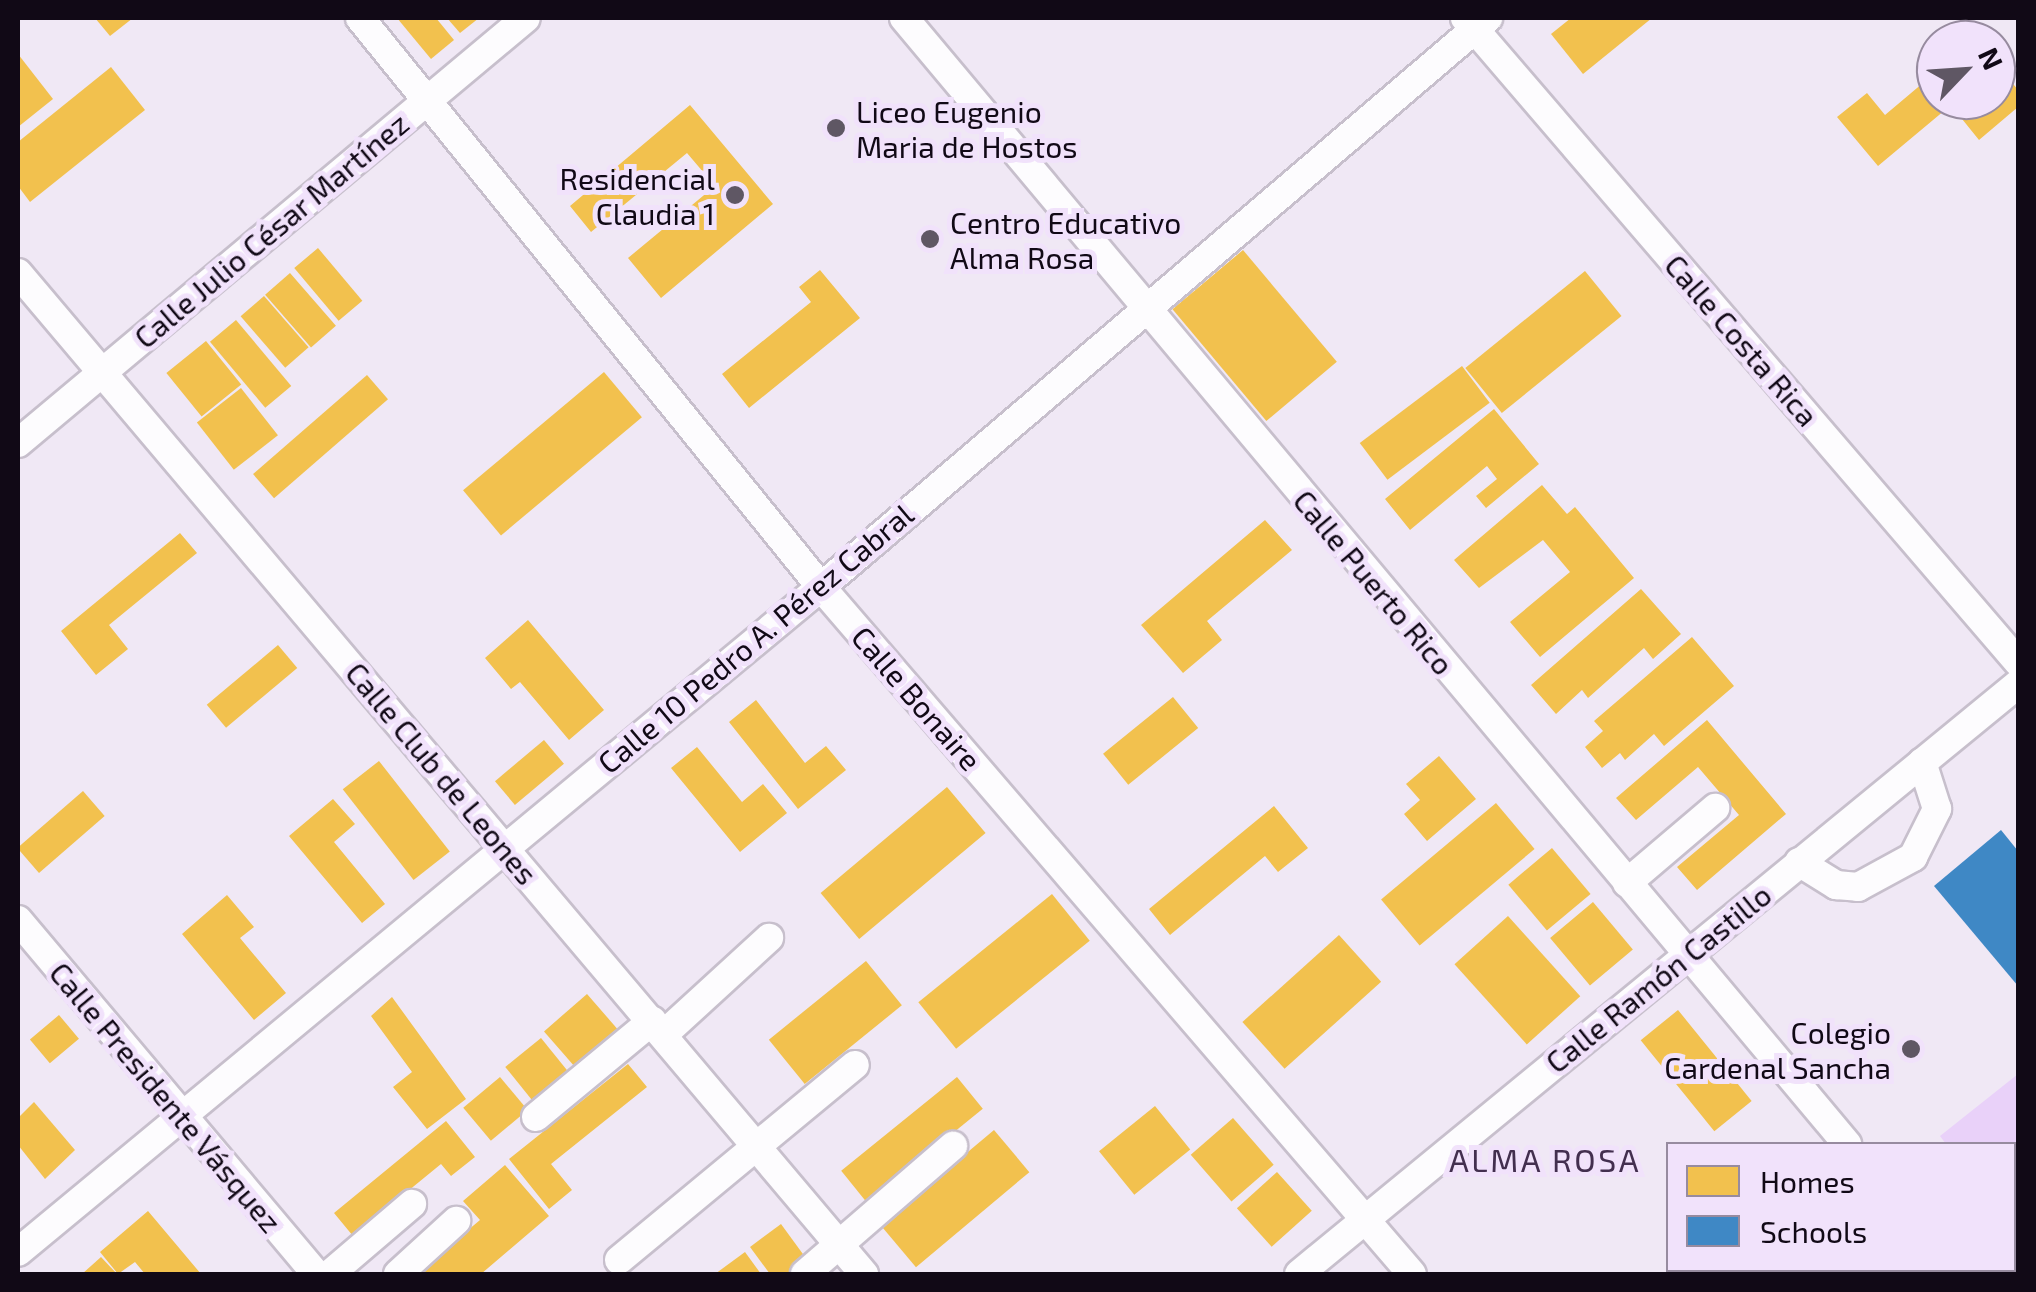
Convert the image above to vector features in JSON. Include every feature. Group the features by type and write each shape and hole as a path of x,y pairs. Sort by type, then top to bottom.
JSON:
{"street":[{"name":"Calle Bonaire","path":"360,18 822,586 1412,1274"},
{"name":"Calle Julio César Martínez","path":"18,443 526,18"},
{"name":"Calle Puerto Rico","path":"904,18 1687,953 1839,1142"},
{"name":"Calle 10 Pedro A. Pérez Cabral","path":"18,1252 504,845 822,586 1476,21"},
{"name":"Calle Costa Rica","path":"1476,21 2018,662"},
{"name":"Calle Club de Leones","path":"18,273 864,1274"},
{"name":"Calle Ramón Castillo","path":"1298,1274 2018,684"},
{"path":"1800,862 1836,885 1858,887 1913,857 1938,809 1922,762"},
{"path":"1628,883 1716,808"},
{"name":"Calle Presidente Vásquez","path":"18,920 316,1274"},
{"path":"536,1117 658,1028 769,938"},
{"path":"619,1260 855,1065"},
{"path":"804,1274 953,1146"},
{"path":"330,1274 412,1204"},
{"path":"398,1274 456,1221"}],"shaded area":[{"path":"2018,1074 2016,1160 2016,1142 1944,1142 1940,1136"}],"building: Homes":[{"path":"95,18 133,18 110,36"},
{"path":"397,18 436,18 454,40 431,59"},
{"path":"447,18 479,18 460,33"},
{"path":"1571,18 1652,18 1583,74 1551,34"},
{"path":"18,54 53,99 18,127"},
{"path":"111,67 145,110 30,202 18,186 18,142"},
{"path":"1916,89 1916,120 1933,120 1878,166 1837,117 1867,93 1885,115"},
{"name":"Residencial Claudia 1","path":"690,105 773,204 661,298 628,258 715,186 687,153 591,232 570,206"},
{"path":"1963,120 2003,120 1979,140"},
{"path":"318,248 362,301 339,321 294,268"},
{"path":"1243,250 1337,362 1266,421 1173,309"},
{"path":"820,270 860,318 749,408 722,374 811,302 799,287"},
{"path":"1585,271 1622,316 1502,413 1465,368"},
{"path":"290,273 336,326 311,347 265,295"},
{"path":"264,296 309,347 285,368 241,316"},
{"path":"236,320 291,386 265,408 210,342"},
{"path":"206,341 241,385 202,417 166,373"},
{"path":"1462,366 1490,403 1387,480 1360,443"},
{"path":"604,372 642,417 501,535 463,490"},
{"path":"367,375 388,399 274,498 253,474"},
{"path":"241,388 278,435 234,470 197,422"},
{"path":"1494,409 1539,464 1486,508 1476,496 1497,479 1487,466 1410,530 1385,499"},
{"path":"1542,485 1567,514 1575,507 1634,578 1540,657 1510,622 1570,572 1543,540 1479,588 1454,560"},
{"path":"1265,520 1292,550 1207,621 1222,640 1183,673 1141,625"},
{"path":"180,533 197,553 109,625 128,649 96,675 61,631"},
{"path":"1641,589 1681,634 1653,659 1644,648 1588,698 1582,690 1556,714 1531,685"},
{"path":"528,620 604,710 569,740 520,682 511,689 485,658"},
{"path":"1692,637 1734,686 1664,746 1654,734 1625,760 1620,753 1602,768 1585,747 1603,731 1594,721"},
{"path":"278,645 297,668 226,728 207,705"},
{"path":"1173,697 1198,728 1128,785 1103,754"},
{"path":"756,700 805,763 826,746 846,770 798,809 729,722"},
{"path":"1707,720 1786,814 1697,890 1677,867 1739,815 1698,767 1636,820 1616,798"},
{"path":"544,740 564,764 515,805 495,781"},
{"path":"697,747 742,802 763,784 787,813 740,852 671,768"},
{"path":"1439,756 1476,799 1427,841 1404,814 1420,800 1406,784"},
{"path":"379,761 450,852 414,880 343,789"},
{"path":"947,787 986,833 859,939 821,893"},
{"path":"83,791 105,816 39,873 18,848"},
{"path":"333,799 355,824 334,842 385,904 362,923 289,836"},
{"path":"1496,803 1535,849 1420,945 1381,899"},
{"path":"1274,806 1308,848 1278,872 1265,856 1170,935 1149,909"},
{"path":"1552,848 1591,894 1547,931 1508,885"},
{"path":"1052,894 1090,941 956,1049 918,1002"},
{"path":"227,895 254,927 240,938 286,993 254,1020 182,934"},
{"path":"1593,902 1633,949 1590,985 1550,938"},
{"path":"1508,916 1580,996 1527,1044 1454,964"},
{"path":"1339,935 1381,982 1285,1069 1242,1022"},
{"path":"866,961 902,1005 805,1084 769,1040"},
{"path":"587,994 617,1029 574,1066 544,1031"},
{"path":"392,997 466,1099 427,1129 393,1087 412,1072 371,1016"},
{"path":"1678,1010 1752,1101 1714,1131 1641,1040"},
{"path":"59,1015 79,1039 50,1063 30,1039"},
{"path":"541,1038 569,1072 533,1101 505,1067"},
{"path":"628,1064 647,1087 551,1164 572,1190 549,1209 509,1159"},
{"path":"500,1077 528,1110 491,1141 463,1108"},
{"path":"957,1077 983,1109 867,1203 841,1171"},
{"path":"34,1102 75,1150 45,1179 18,1145 18,1118"},
{"path":"1155,1106 1190,1150 1134,1195 1099,1151"},
{"path":"1233,1118 1274,1165 1231,1202 1191,1155"},
{"path":"446,1121 475,1157 451,1176 441,1164 353,1236 334,1213"},
{"path":"994,1130 1029,1172 916,1267 881,1225"},
{"path":"505,1165 549,1216 481,1274 416,1274 480,1220 463,1201"},
{"path":"1277,1172 1312,1211 1272,1247 1237,1208"},
{"path":"148,1211 201,1274 145,1274 135,1262 118,1274 100,1252"},
{"path":"781,1224 808,1261 791,1274 770,1274 750,1247"},
{"path":"745,1252 761,1274 715,1274"},
{"path":"101,1257 117,1274 82,1274"}],"building: Schools":[{"path":"2001,830 2018,851 2018,986 1934,886"}],"place":[{"name":"Liceo Eugenio Maria de Hostos","path":"836,128"},
{"name":"Residencial Claudia 1","path":"735,195"},
{"name":"Centro Educativo Alma Rosa","path":"930,239"},
{"name":"Colegio Cardenal Sancha","path":"1911,1049"}],"district":[{"name":"ALMA ROSA","path":"1545,1159"}]}
